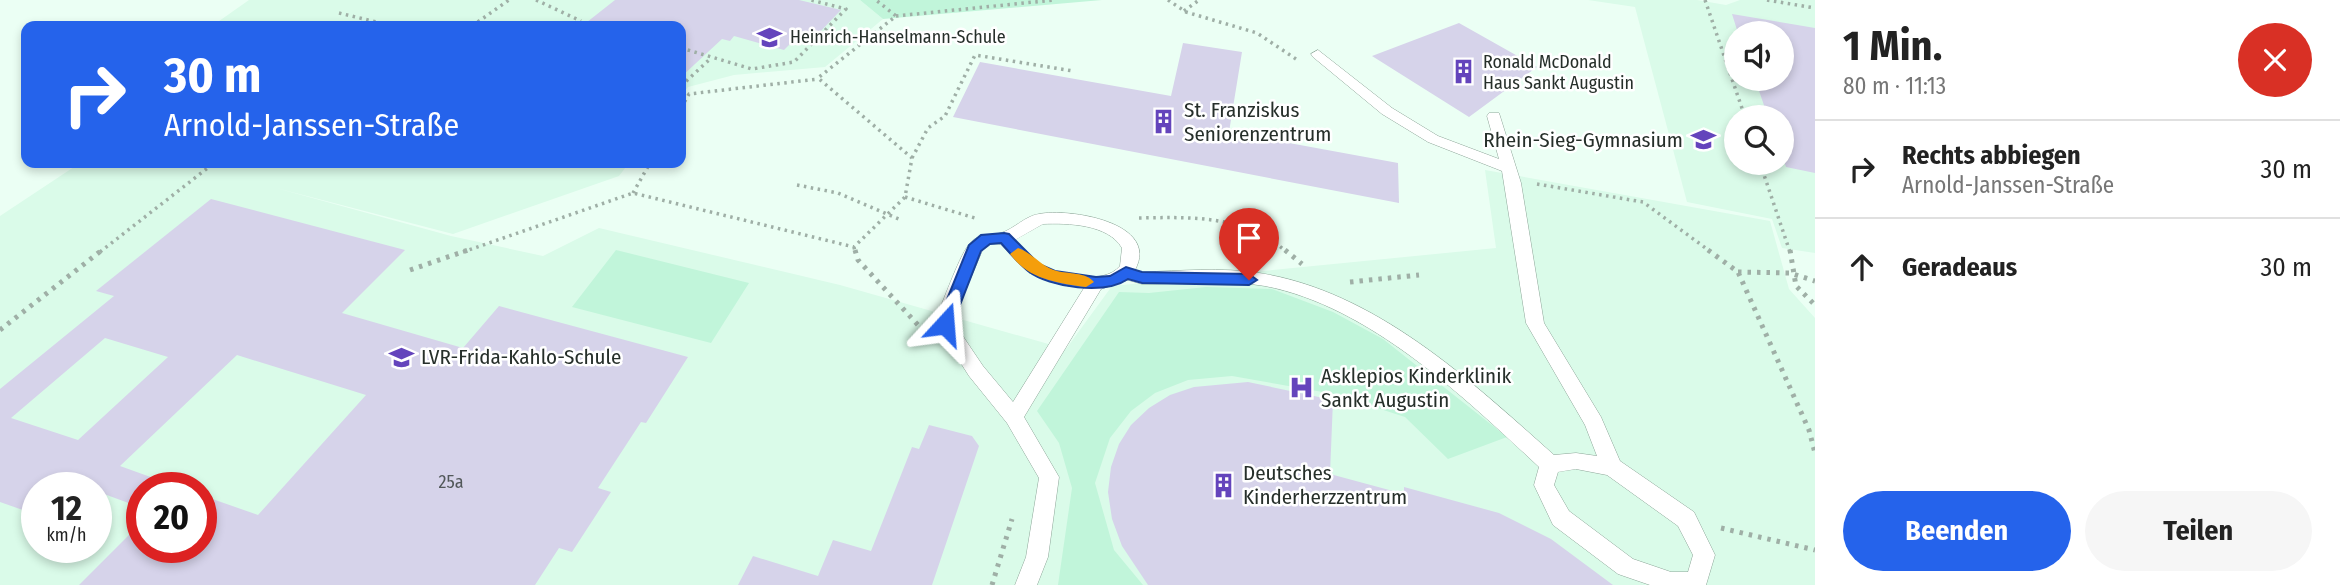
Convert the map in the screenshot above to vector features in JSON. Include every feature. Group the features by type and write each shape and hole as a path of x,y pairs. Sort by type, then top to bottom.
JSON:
{"lane":[{"path":"1318,54 1387,111 1433,139 1512,176"},
{"path":"1494,116 1512,176 1535,323 1594,424 1612,467"},
{"path":"995,238 1034,268 1052,276 1096,283 1113,281 1126,273 1131,259 1129,247 1121,236 1104,226 1084,220 1040,219 995,238 975,248 945,324 976,371 1014,417 1049,477 1037,557 1026,585"},
{"path":"1126,273 1142,278 1269,281 1346,308 1395,338 1489,409 1550,464 1576,461 1612,467 1686,519 1704,555 1697,583 1671,583 1626,567 1561,518 1544,485 1550,464"},
{"path":"1014,417 1096,283"}],"path":[{"path":"479,21 509,0"},
{"path":"536,0 581,20"},
{"path":"686,49 752,69 794,62 846,9 811,0"},
{"path":"876,0 896,16"},
{"path":"686,100 690,94 818,79 896,16 1054,0"},
{"path":"1184,11 1199,0"},
{"path":"1705,0 1741,105"},
{"path":"1769,0 1815,9"},
{"path":"339,13 372,21"},
{"path":"855,247 905,197 912,158 928,128 945,116 975,55 1073,71"},
{"path":"686,81 712,57"},
{"path":"818,79 912,158"},
{"path":"0,330 208,168"},
{"path":"633,193 647,168"},
{"path":"1764,175 1793,260 1790,273 1799,294 1815,305"},
{"path":"1512,176 1643,202 1738,272 1810,430 1815,453"},
{"path":"797,185 838,193 901,219"},
{"path":"410,270 633,193 855,247"},
{"path":"905,197 977,218 988,216"},
{"path":"1136,218 1202,217 1236,221 1246,224 1283,247 1304,266"},
{"path":"977,218 995,238"},
{"path":"855,247 858,260 921,329"},
{"path":"1738,272 1790,273 1815,281"},
{"path":"1346,308 1325,284 1419,275"},
{"path":"992,585 1014,512"},
{"path":"1686,519 1815,550"}],"shaded area":[{"name":"Heinrich-Hanselmann-Schule","path":"249,0 860,0 883,19 825,67 734,75 686,90 686,21 219,21"},
{"path":"860,0 1102,0 883,19"},
{"name":"Rhein-Sieg-Gymnasium","path":"1588,0 1697,0 1726,5 1740,0 1815,0 1815,253 1782,248 1772,219 1687,202 1635,7"},
{"path":"72,168 625,168 619,176 453,234 276,188 451,236 543,256 599,228 840,285 1066,349 1112,286 1496,248 1485,170 1770,221 1789,289 1815,318 1815,585 0,585 0,216"},
{"path":"616,250 749,283 711,343 572,307"},
{"path":"1206,287 1272,289 1333,312 1383,339 1507,437 1448,459 1405,417 1334,394 1232,376 1188,380 1155,393 1131,411 1110,438 1095,483 1114,550 1143,585 1058,585 1072,488 1059,443 1037,411 1119,292 1149,293"}],"building":[{"path":"615,0 799,0 841,10 817,35 803,31 784,50 734,36 730,41 722,39 686,72 686,21 588,21"},
{"path":"1732,14 1774,21 1734,21"},
{"name":"Ronald McDonald Haus Sankt Augustin","path":"1459,23 1537,67 1469,117 1372,56"},
{"path":"1794,24 1815,28 1815,173 1794,169 1794,105 1764,105 1759,91 1794,91"},
{"name":"St. Franziskus Seniorenzentrum","path":"1183,43 1242,52 1229,132 1398,163 1399,203 953,117 980,62 1171,96"},
{"path":"211,199 405,250 342,313 463,348 499,306 688,357 646,423 641,422 598,488 611,492 572,552 559,548 535,585 79,585 101,563 112,563 112,552 126,538 126,563 217,563 217,501 258,515 366,395 237,355 120,466 137,472 126,472 126,502 112,497 112,472 21,472 21,509 0,502 0,389 114,296 96,291","holes":["105,338 168,357 78,440 11,418"]},
{"name":"Deutsches Kinderherzzentrum","path":"1248,382 1333,400 1330,474 1404,494 1404,487 1499,513 1551,539 1613,585 1148,585 1122,546 1112,519 1108,492 1111,467 1119,444 1131,425 1149,408 1170,395 1194,387"},
{"path":"929,425 972,436 979,446 932,585 738,585 753,556 818,576 833,540 871,551 912,447 919,449"}],"slow traffic":[{"path":"1018,254 1034,268 1052,276 1086,282"}],"place":[{"name":"Heinrich-Hanselmann-Schule","path":"770,37"},
{"name":"Ronald McDonald Haus Sankt Augustin","path":"1463,72"},
{"name":"St. Franziskus Seniorenzentrum","path":"1164,122"},
{"name":"Rhein-Sieg-Gymnasium","path":"1703,140"},
{"name":"LVR-Frida-Kahlo-Schule","path":"401,357"},
{"name":"Asklepios Kinderklinik Sankt Augustin","path":"1301,388"},
{"name":"Deutsches Kinderherzzentrum","path":"1223,485"}],"route":[{"path":"945,324 946,315 975,248 986,239 1004,238 1034,268 1052,276 1073,280 1096,283 1113,281 1126,273 1142,278 1249,280"}]}
